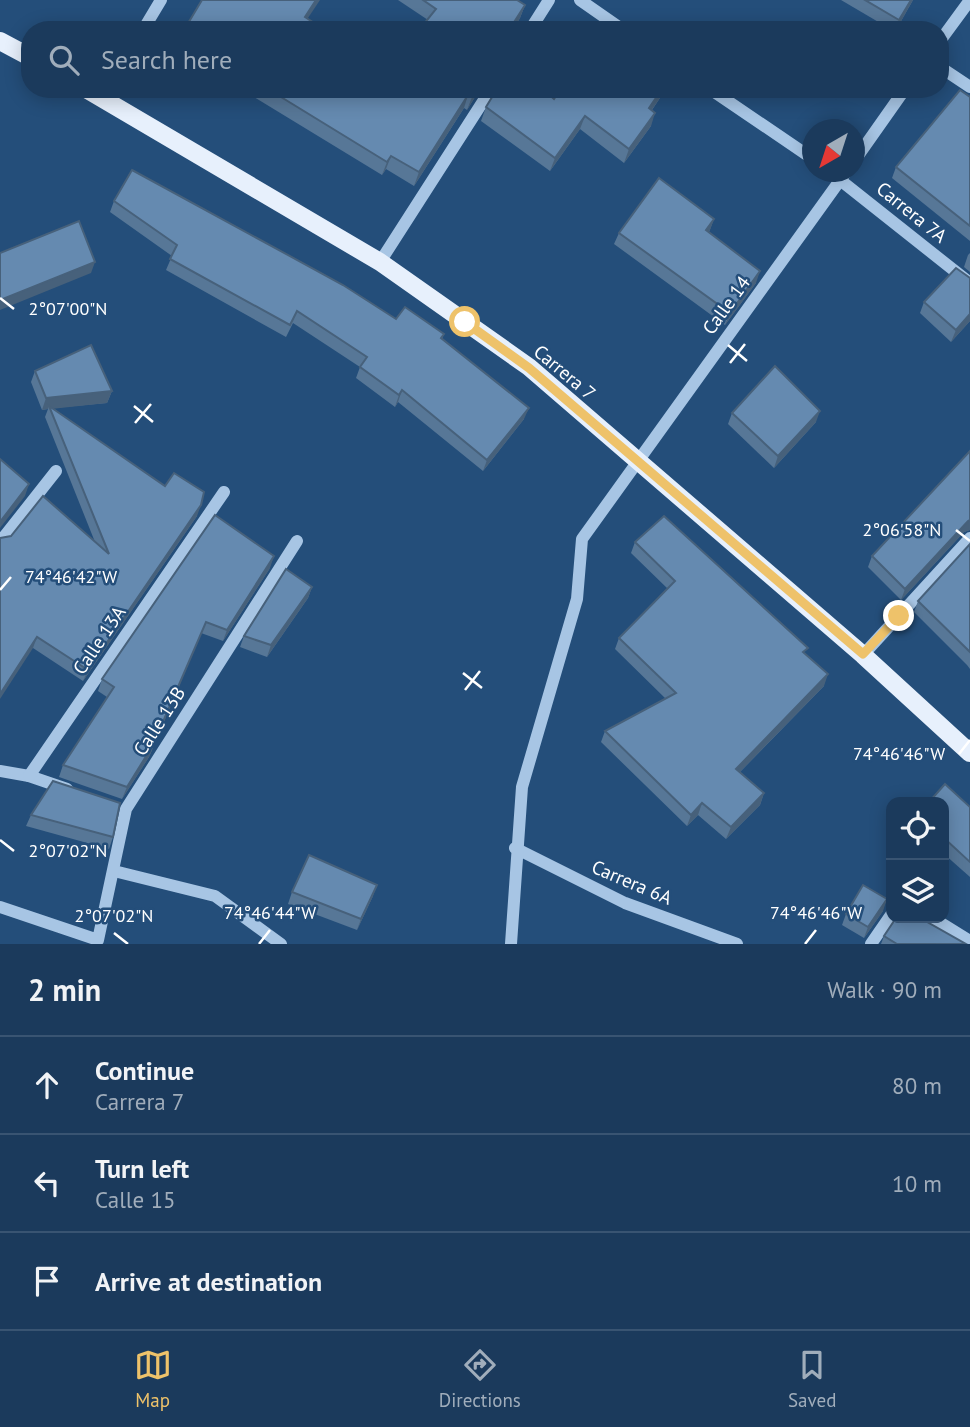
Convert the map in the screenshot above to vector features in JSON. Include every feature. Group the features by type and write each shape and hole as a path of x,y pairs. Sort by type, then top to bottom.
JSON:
{"main road":[{"path":"0,41 21,52"},
{"name":"Carrera 7","path":"107,98 380,261 529,368 863,654 970,753"}],"street":[{"path":"149,21 162,0"},
{"path":"536,21 549,0"},
{"path":"580,0 610,21"},
{"path":"949,29 970,0"},
{"path":"949,73 970,87"},
{"path":"380,261 485,98"},
{"path":"723,98 802,152"},
{"path":"865,146 899,98"},
{"name":"Calle 14","path":"511,944 515,848 522,787 577,599 582,539 833,182"},
{"name":"Carrera 7A","path":"849,182 970,283"},
{"path":"0,542 56,471"},
{"name":"Calle 13A","path":"29,776 224,492"},
{"path":"863,654 970,538"},
{"name":"Calle 13B","path":"0,907 98,940 114,871 120,807 297,541"},
{"path":"0,771 29,776 78,792"},
{"name":"Carrera 6A","path":"515,848 625,903 737,944"},
{"path":"114,871 215,896 281,944"},
{"path":"870,944 886,922"},
{"path":"941,923 970,941"}],"building":[{"path":"202,0 316,0 305,17 311,21 189,21"},
{"path":"423,0 517,0 525,5 515,21 426,21 436,9"},
{"path":"865,0 911,0 899,20"},
{"path":"960,90 970,97 970,226 896,167"},
{"path":"283,98 466,98 419,172 391,156 387,162"},
{"path":"492,98 656,98 649,108 655,113 629,149 585,116 555,158 486,107"},
{"path":"132,170 343,285 396,319 405,307 444,334 441,338 529,408 487,460 402,390 399,395 360,367 367,357 297,311 290,325 170,259 177,245 114,201"},
{"path":"659,178 714,219 706,230 760,271 730,313 619,233"},
{"path":"79,221 95,262 0,300 0,253"},
{"path":"956,268 970,278 970,314 956,330 924,302"},
{"path":"91,345 112,391 46,398 35,371"},
{"path":"775,366 820,411 778,456 732,413"},
{"path":"49,406 165,486 174,473 204,492 201,505 88,670 37,637 0,694 0,538 11,536 43,496 109,554"},
{"path":"970,451 970,520 905,589 872,556"},
{"path":"0,459 29,484 0,522"},
{"path":"215,515 274,556 227,630 206,622 153,745 127,787 63,765 114,687 102,679"},
{"path":"664,516 808,648 803,652 828,674 736,769 764,793 731,827 702,803 691,815 605,731 676,693 619,638 675,581 635,542"},
{"path":"970,544 970,652 918,601"},
{"path":"286,569 312,587 271,645 244,636"},
{"path":"53,781 120,803 113,837 31,815"},
{"path":"945,784 970,807 970,862 949,843 949,797 933,797"},
{"path":"309,855 377,885 361,919 292,892"},
{"path":"863,885 886,898 868,927 846,914"},
{"path":"893,923 929,923 966,944 897,944 884,936"}],"route":[{"path":"465,322 529,368 863,654 899,616"}]}
